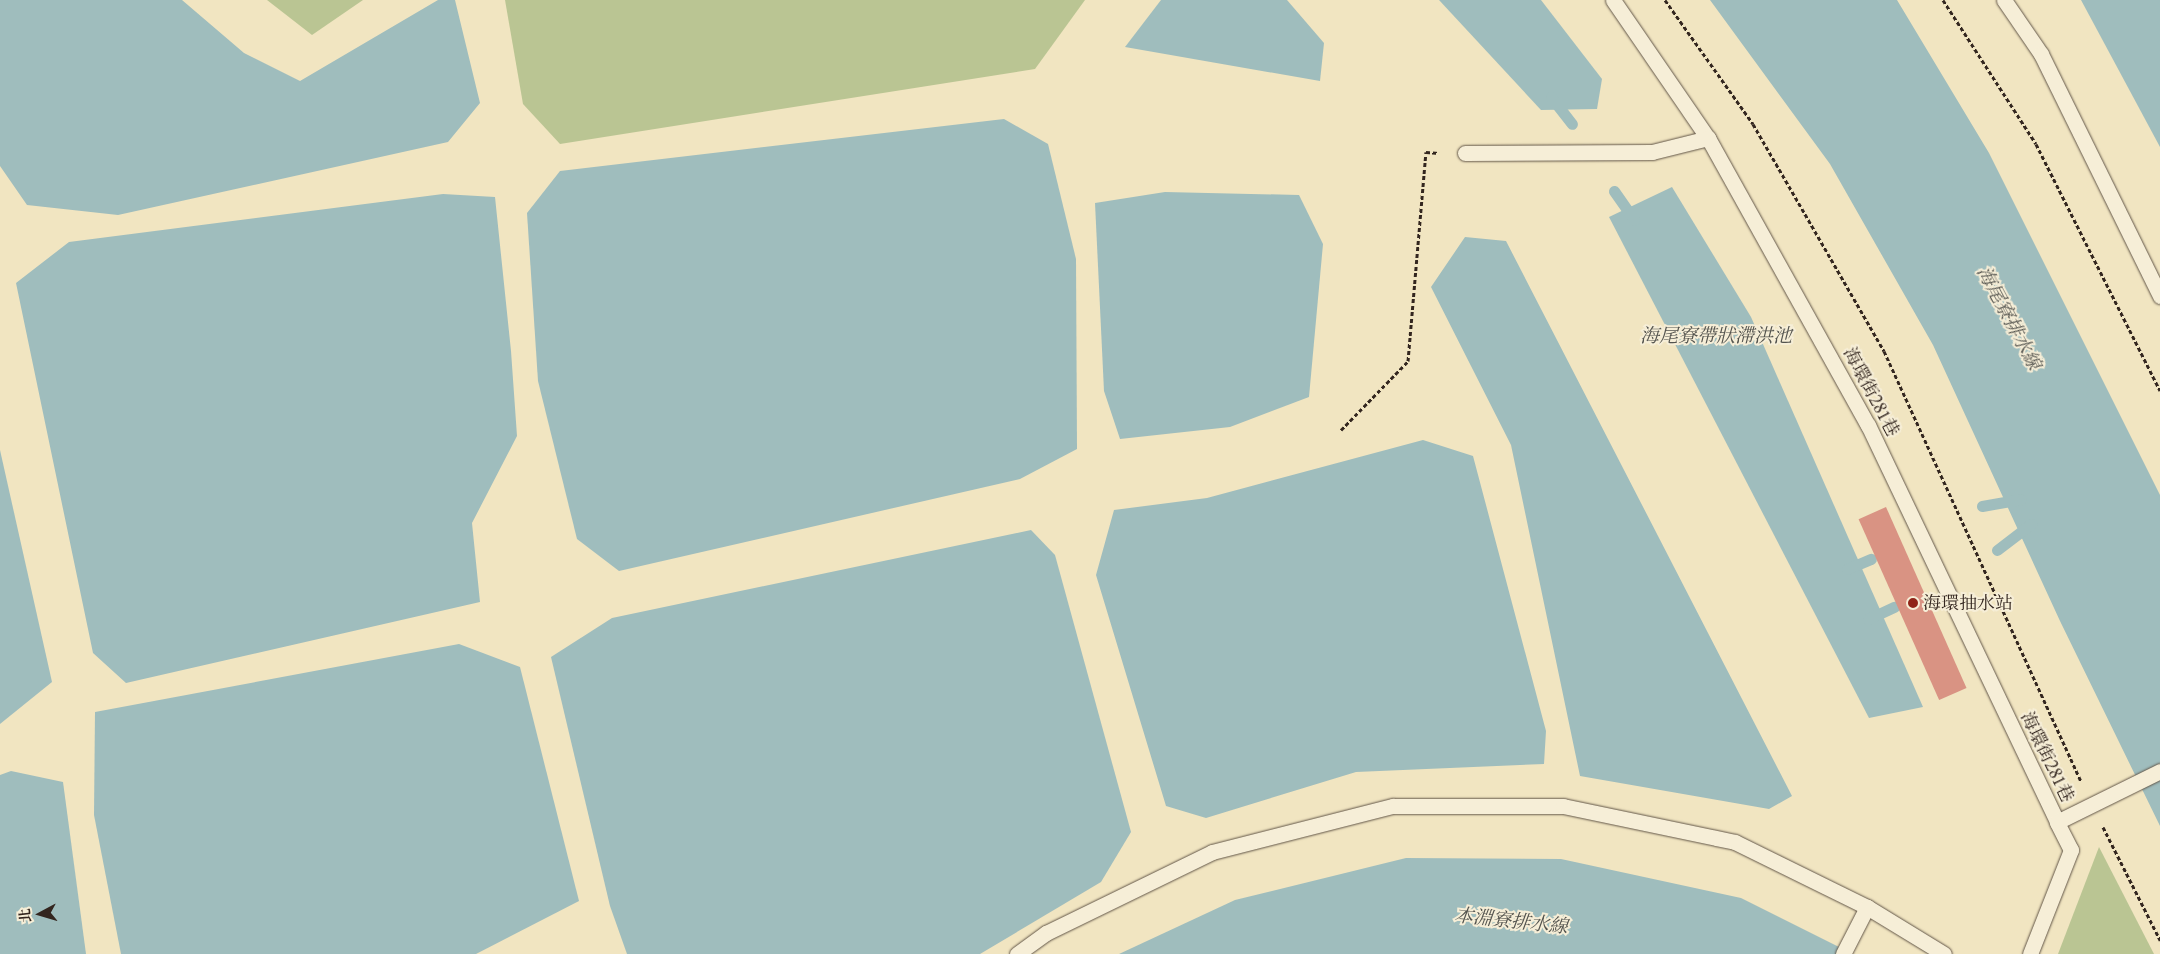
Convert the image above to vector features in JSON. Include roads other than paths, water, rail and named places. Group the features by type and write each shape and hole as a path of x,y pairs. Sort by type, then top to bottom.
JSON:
{"lane":[{"name":"海環街281巷","path":"1613,0 1708,138 1868,425 2071,850 2030,954"},
{"path":"2004,0 2041,54 2160,296"},
{"path":"1465,153 1652,152 1708,138"},
{"path":"2057,822 2098,800 2160,771"},
{"path":"1017,954 1046,933 1212,852 1393,806 1563,806 1735,842 1867,907 1944,954"},
{"path":"1843,954 1867,907"}],"water":[{"path":"0,0 182,0 244,53 300,81 438,0 455,0 480,103 448,142 118,215 27,205 0,166"},
{"path":"1161,0 1287,0 1324,43 1320,81 1125,47"},
{"path":"1439,0 1541,0 1602,79 1597,109 1541,110"},
{"name":"海尾寮排水線","path":"1710,0 1897,0 1989,153 2160,495 2160,826 2060,621 1933,345 1830,164"},
{"path":"2081,0 2160,0 2160,147"},
{"path":"1004,119 1048,144 1076,259 1077,449 1020,479 619,571 577,539 538,381 527,213 560,171"},
{"name":"海尾寮帶狀滯洪池","path":"1672,187 1751,317 1923,707 1869,718 1609,217"},
{"path":"1165,192 1299,195 1323,244 1309,397 1230,427 1120,439 1104,391 1095,203"},
{"path":"443,194 495,197 511,351 517,436 472,523 480,602 126,683 93,653 16,283 69,242"},
{"path":"1465,237 1506,241 1792,796 1769,809 1580,776 1511,445 1431,287"},
{"path":"1423,440 1473,456 1546,731 1544,764 1356,772 1206,818 1166,806 1096,575 1114,510 1207,498"},
{"path":"0,450 52,682 0,724"},
{"path":"1031,530 1055,555 1131,832 1101,882 980,954 627,954 610,906 551,657 612,618"},
{"path":"459,644 520,667 579,901 476,954 121,954 94,815 95,712"},
{"path":"11,771 63,782 86,954 0,954 0,775"},
{"name":"本淵寮排水線","path":"1406,858 1561,859 1741,898 1853,954 1119,954 1235,900"}],"waterway":[{"path":"1551,97 1572,124"},
{"path":"1614,191 1634,220"},
{"path":"1982,506 2020,499"},
{"path":"1997,550 2031,524"},
{"path":"1847,569 1871,559"},
{"path":"1868,619 1894,607"}],"place":[{"name":"海環抽水站","path":"1913,603"}]}
